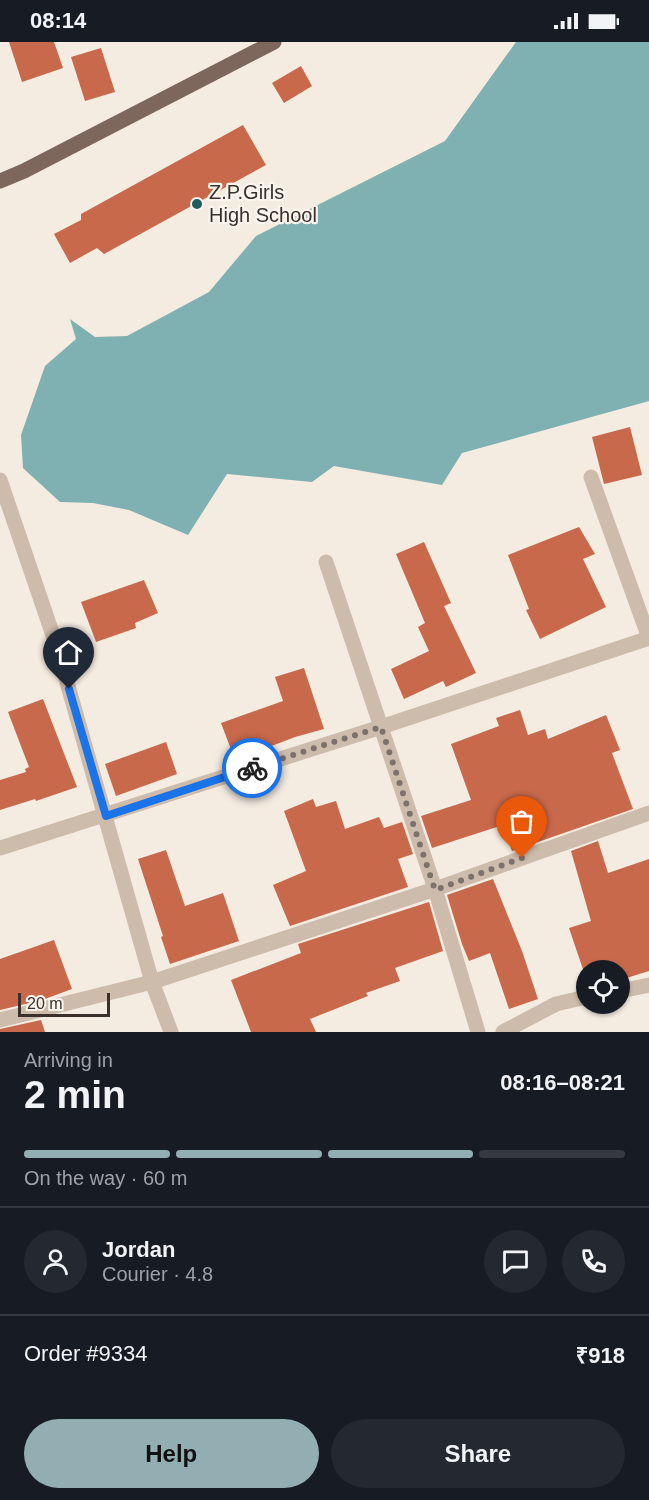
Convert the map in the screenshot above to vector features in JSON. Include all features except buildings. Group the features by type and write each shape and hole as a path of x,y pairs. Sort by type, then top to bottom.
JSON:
{"main road":[{"path":"0,181 24,171 274,42"}],"street":[{"path":"0,848 106,816 649,638 591,477"},
{"path":"0,480 57,647 152,982 171,1032"},
{"path":"326,562 435,890 478,1032"},
{"path":"0,1020 152,982 435,890 649,813"},
{"path":"630,989 649,985"},
{"path":"503,1032 556,1004 576,999"}],"water":[{"path":"516,42 649,42 649,401 462,453 442,485 334,466 312,482 227,474 188,535 129,510 93,503 60,502 23,468 21,435 45,366 76,339 70,319 95,337 127,336 209,292 256,236 445,141"}],"way so far":[{"path":"252,768 381,727 435,890 522,858"}],"place":[{"name":"Z.P.Girls High School","path":"197,204"}],"route":[{"path":"69,689 106,816 252,768"}]}
